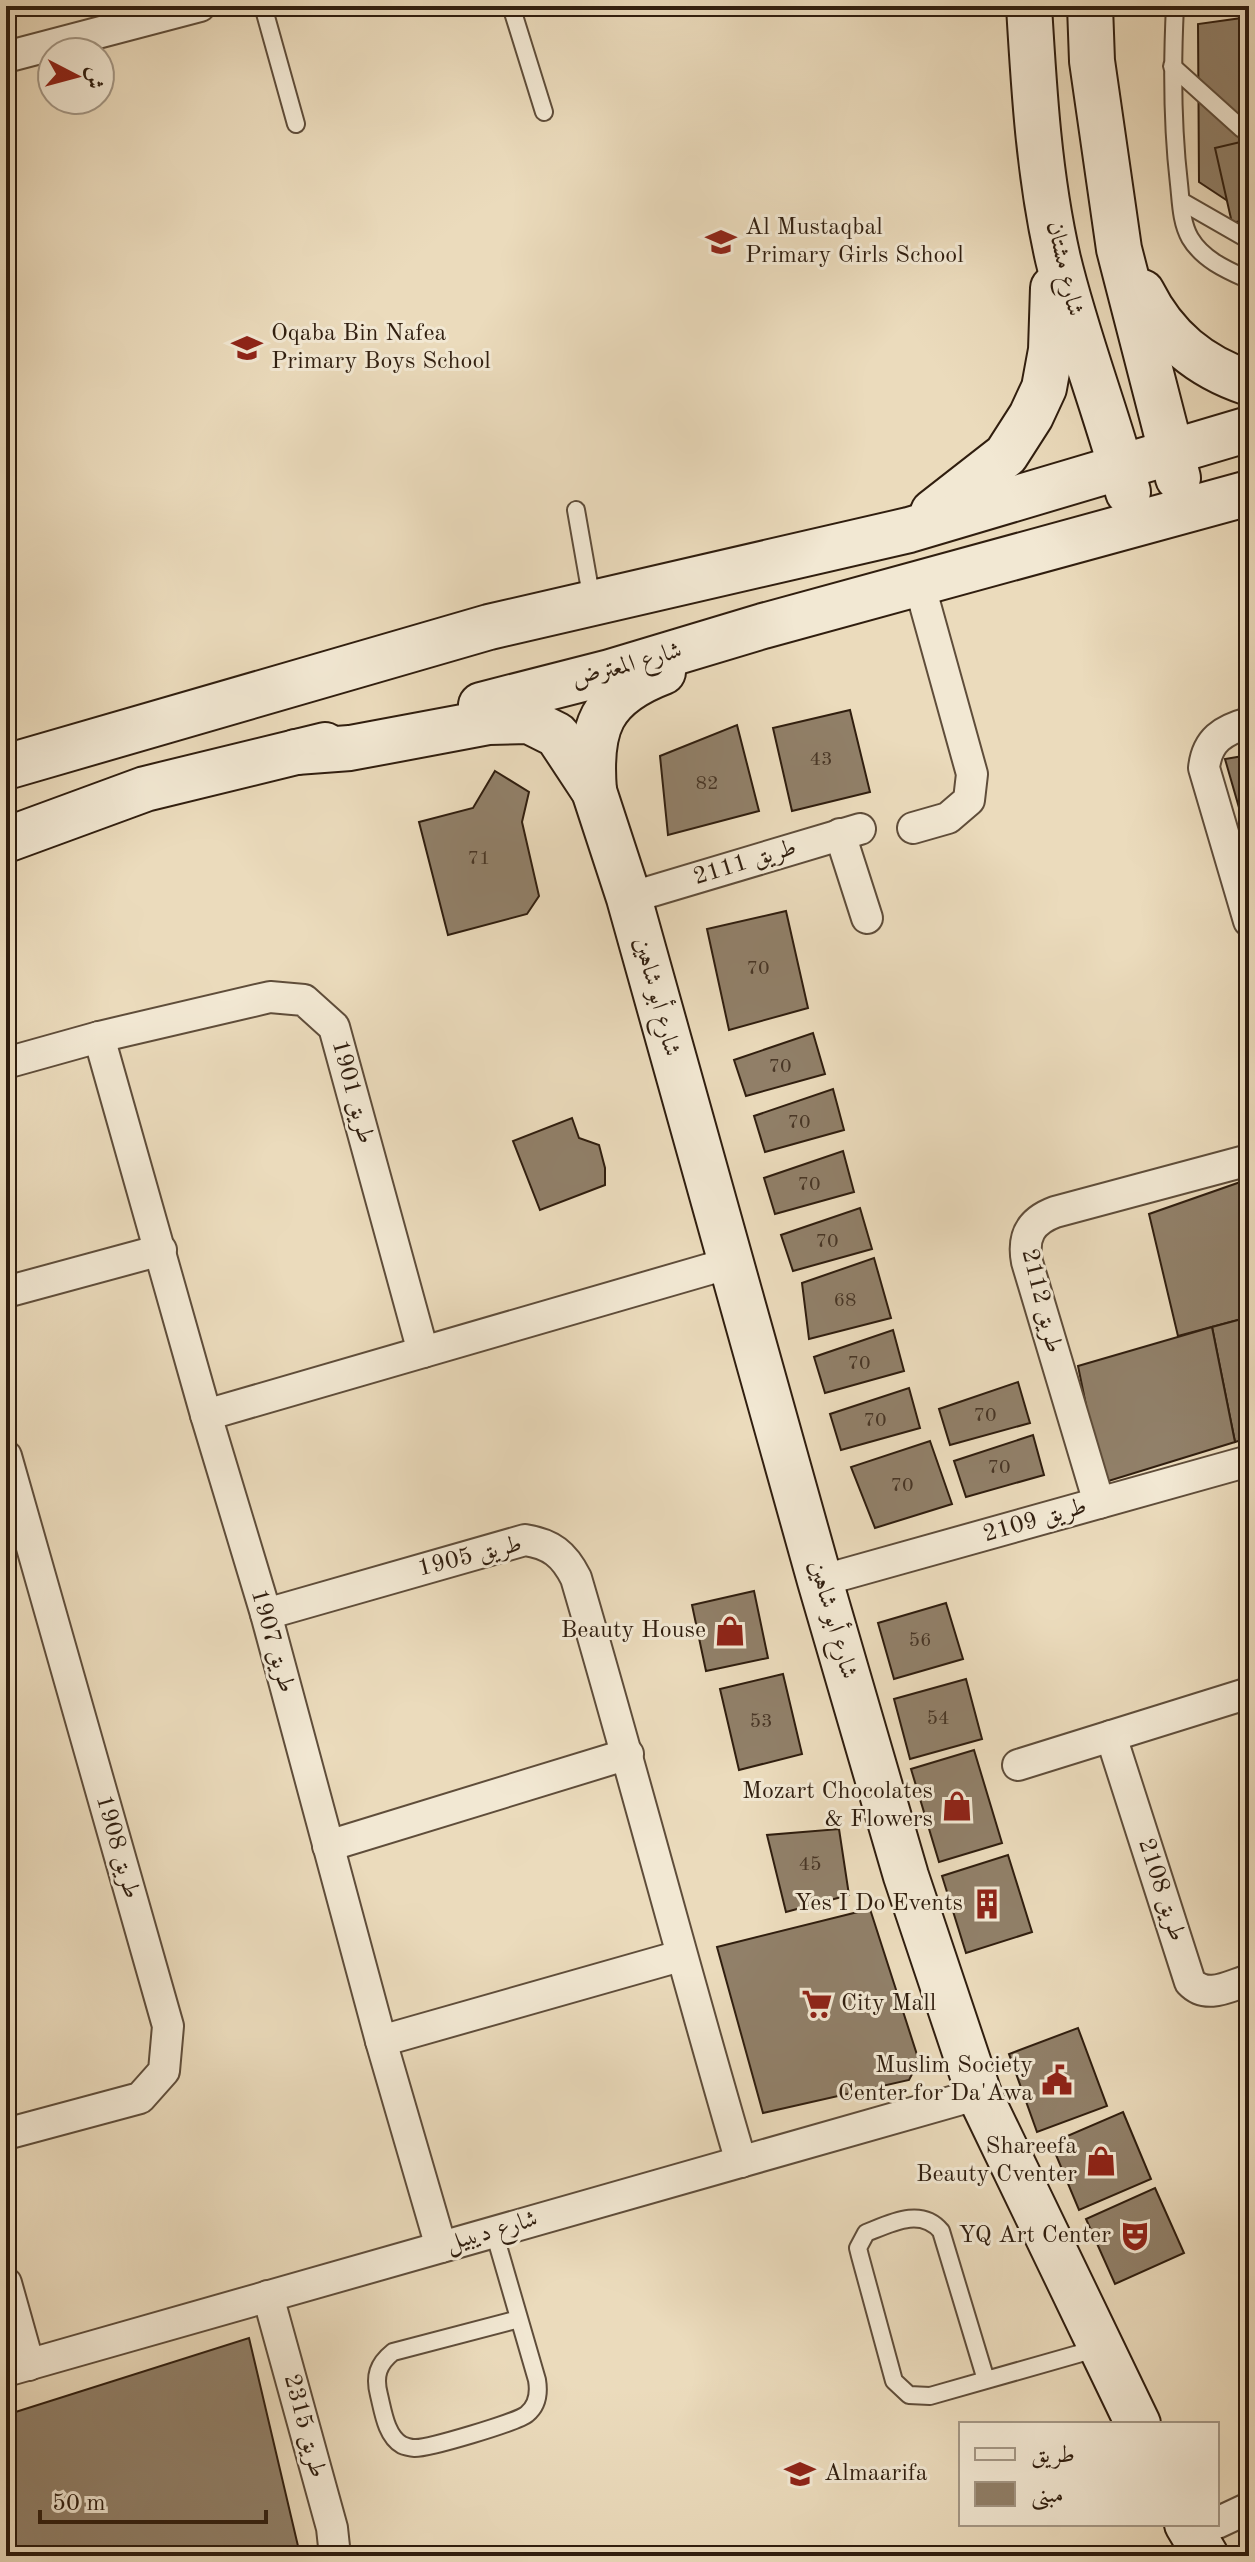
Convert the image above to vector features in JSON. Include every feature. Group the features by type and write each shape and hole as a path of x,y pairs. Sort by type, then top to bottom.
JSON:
{"street":[{"path":"6,57 200,6"},
{"name":"شارع مشتان","path":"1029,6 1036,125 1058,258 1137,525"},
{"path":"1090,6 1092,61 1119,249 1186,510"},
{"path":"1119,249 1152,313 1166,331 1200,362 1249,383"},
{"path":"909,530 1006,455 1031,416 1044,388 1051,350 1053,289 1058,258"},
{"path":"13,757 489,627 909,530 1249,429"},
{"name":"شارع المعترض","path":"6,840 145,789 610,672 763,626 1249,493"},
{"path":"913,828 948,818 969,800 972,774 919,583"},
{"name":"شارع أبو شاهين","path":"763,626 640,681 617,698 599,722 592,758 594,791 629,898 906,1876 979,2094 1137,2422"},
{"name":"شارع أبو شاهين","path":"296,752 350,748 489,722 529,721 557,735 594,791"},
{"path":"1249,723 1220,733 1205,755 1204,768 1249,921"},
{"name":"طريق 2111","path":"629,898 850,832 867,918"},
{"name":"طريق 1901","path":"6,1063 99,1037 270,997 304,1000 334,1027 423,1352"},
{"name":"طريق 1907","path":"99,1037 266,1614 381,2041 441,2247"},
{"name":"طريق 2112","path":"1099,1503 1027,1262 1024,1249 1026,1236 1033,1224 1055,1212 1249,1160"},
{"path":"6,1292 161,1250"},
{"path":"206,1415 730,1263"},
{"name":"طريق 1908","path":"6,1456 168,2026 164,2071 140,2098 6,2134"},
{"name":"طريق 2109","path":"820,1581 1249,1461"},
{"name":"طريق 1905","path":"266,1614 508,1543 525,1540 557,1550 576,1578 628,1754 680,1956 741,2162"},
{"path":"1018,1765 1248,1697"},
{"name":"طريق 2108","path":"1111,1736 1190,1982 1201,1991 1209,1992 1249,1980"},
{"path":"328,1846 628,1754"},
{"path":"381,2041 680,1956"},
{"name":"شارع ديبيل","path":"17,2368 979,2094"},
{"path":"6,2283 17,2368"},
{"name":"طريق 2315","path":"268,2296 332,2528 335,2556"},
{"path":"1219,2524 1249,2508"}],"lane":[{"path":"263,6 296,124"},
{"path":"511,6 544,112"},
{"path":"1175,6 1172,66 1175,145 1183,220 1190,238 1202,253 1249,280"},
{"path":"1172,66 1242,129"},
{"path":"1181,201 1249,240"},
{"path":"576,510 592,603"},
{"path":"986,2380 941,2231 927,2219 917,2217 866,2233 858,2248 860,2256 894,2381 909,2395 930,2396 986,2380 1100,2347"},
{"path":"494,2232 519,2319 538,2390 533,2408 526,2415 422,2447 403,2446 396,2440 390,2432 376,2380 384,2359 393,2352 519,2319"}],"building":[{"path":"6,6 13,29 6,30"},
{"path":"1249,17 1249,215 1199,182 1198,24"},
{"path":"1249,140 1249,219 1232,223 1215,148"},
{"path":"850,710 870,792 792,811 773,728"},
{"path":"737,725 759,811 668,835 660,756"},
{"path":"1249,755 1249,831 1246,832 1225,759"},
{"path":"495,771 529,792 522,822 539,896 527,914 448,935 419,822 473,808"},
{"path":"786,911 808,1008 729,1030 707,929"},
{"path":"813,1033 825,1074 746,1096 734,1060"},
{"path":"833,1089 844,1130 765,1152 754,1116"},
{"path":"572,1118 579,1138 599,1145 605,1168 605,1185 540,1210 513,1141"},
{"path":"843,1151 854,1192 775,1214 764,1178"},
{"path":"1249,1179 1249,1317 1178,1336 1149,1214"},
{"path":"860,1208 872,1249 793,1271 781,1235"},
{"path":"874,1258 891,1318 809,1339 802,1283"},
{"path":"1249,1317 1249,1438 1235,1442 1212,1327"},
{"path":"1212,1327 1235,1442 1102,1483 1078,1366"},
{"path":"893,1330 904,1371 825,1393 814,1357"},
{"path":"1018,1382 1030,1423 950,1445 939,1409"},
{"path":"909,1388 920,1428 841,1450 830,1414"},
{"path":"1033,1435 1044,1475 966,1497 954,1461"},
{"path":"930,1441 952,1504 875,1528 851,1467"},
{"name":"Beauty House","path":"754,1591 768,1658 706,1671 692,1605"},
{"path":"946,1603 963,1659 894,1679 878,1623"},
{"path":"783,1674 802,1754 739,1770 720,1689"},
{"path":"966,1679 982,1739 910,1759 894,1699"},
{"name":"Mozart Chocolates & Flowers","path":"974,1750 1002,1843 939,1862 911,1769"},
{"path":"839,1829 849,1895 786,1912 767,1835"},
{"name":"Yes I Do Events","path":"1008,1855 1032,1932 966,1953 942,1876"},
{"name":"City Mall","path":"870,1909 919,2061 909,2080 763,2113 717,1947"},
{"name":"Muslim Society Center for Da'Awa","path":"1078,2028 1107,2106 1037,2132 1009,2054"},
{"name":"Shareefa Beauty Cventer","path":"1123,2112 1151,2179 1079,2210 1051,2143"},
{"name":"YQ Art Center","path":"1155,2188 1184,2253 1115,2284 1086,2219"},
{"path":"249,2338 298,2546 270,2556 6,2556 6,2415"}],"place":[{"name":"Al Mustaqbal Primary Girls School","path":"721,242"},
{"name":"Oqaba Bin Nafea Primary Boys School","path":"247,348"},
{"name":"Beauty House","path":"730,1631"},
{"name":"Mozart Chocolates & Flowers","path":"957,1806"},
{"name":"Yes I Do Events","path":"987,1904"},
{"name":"City Mall","path":"817,2004"},
{"name":"Muslim Society Center for Da'Awa","path":"1057,2080"},
{"name":"Shareefa Beauty Cventer","path":"1101,2161"},
{"name":"YQ Art Center","path":"1135,2236"},
{"name":"Almaarifa","path":"800,2474"}]}
